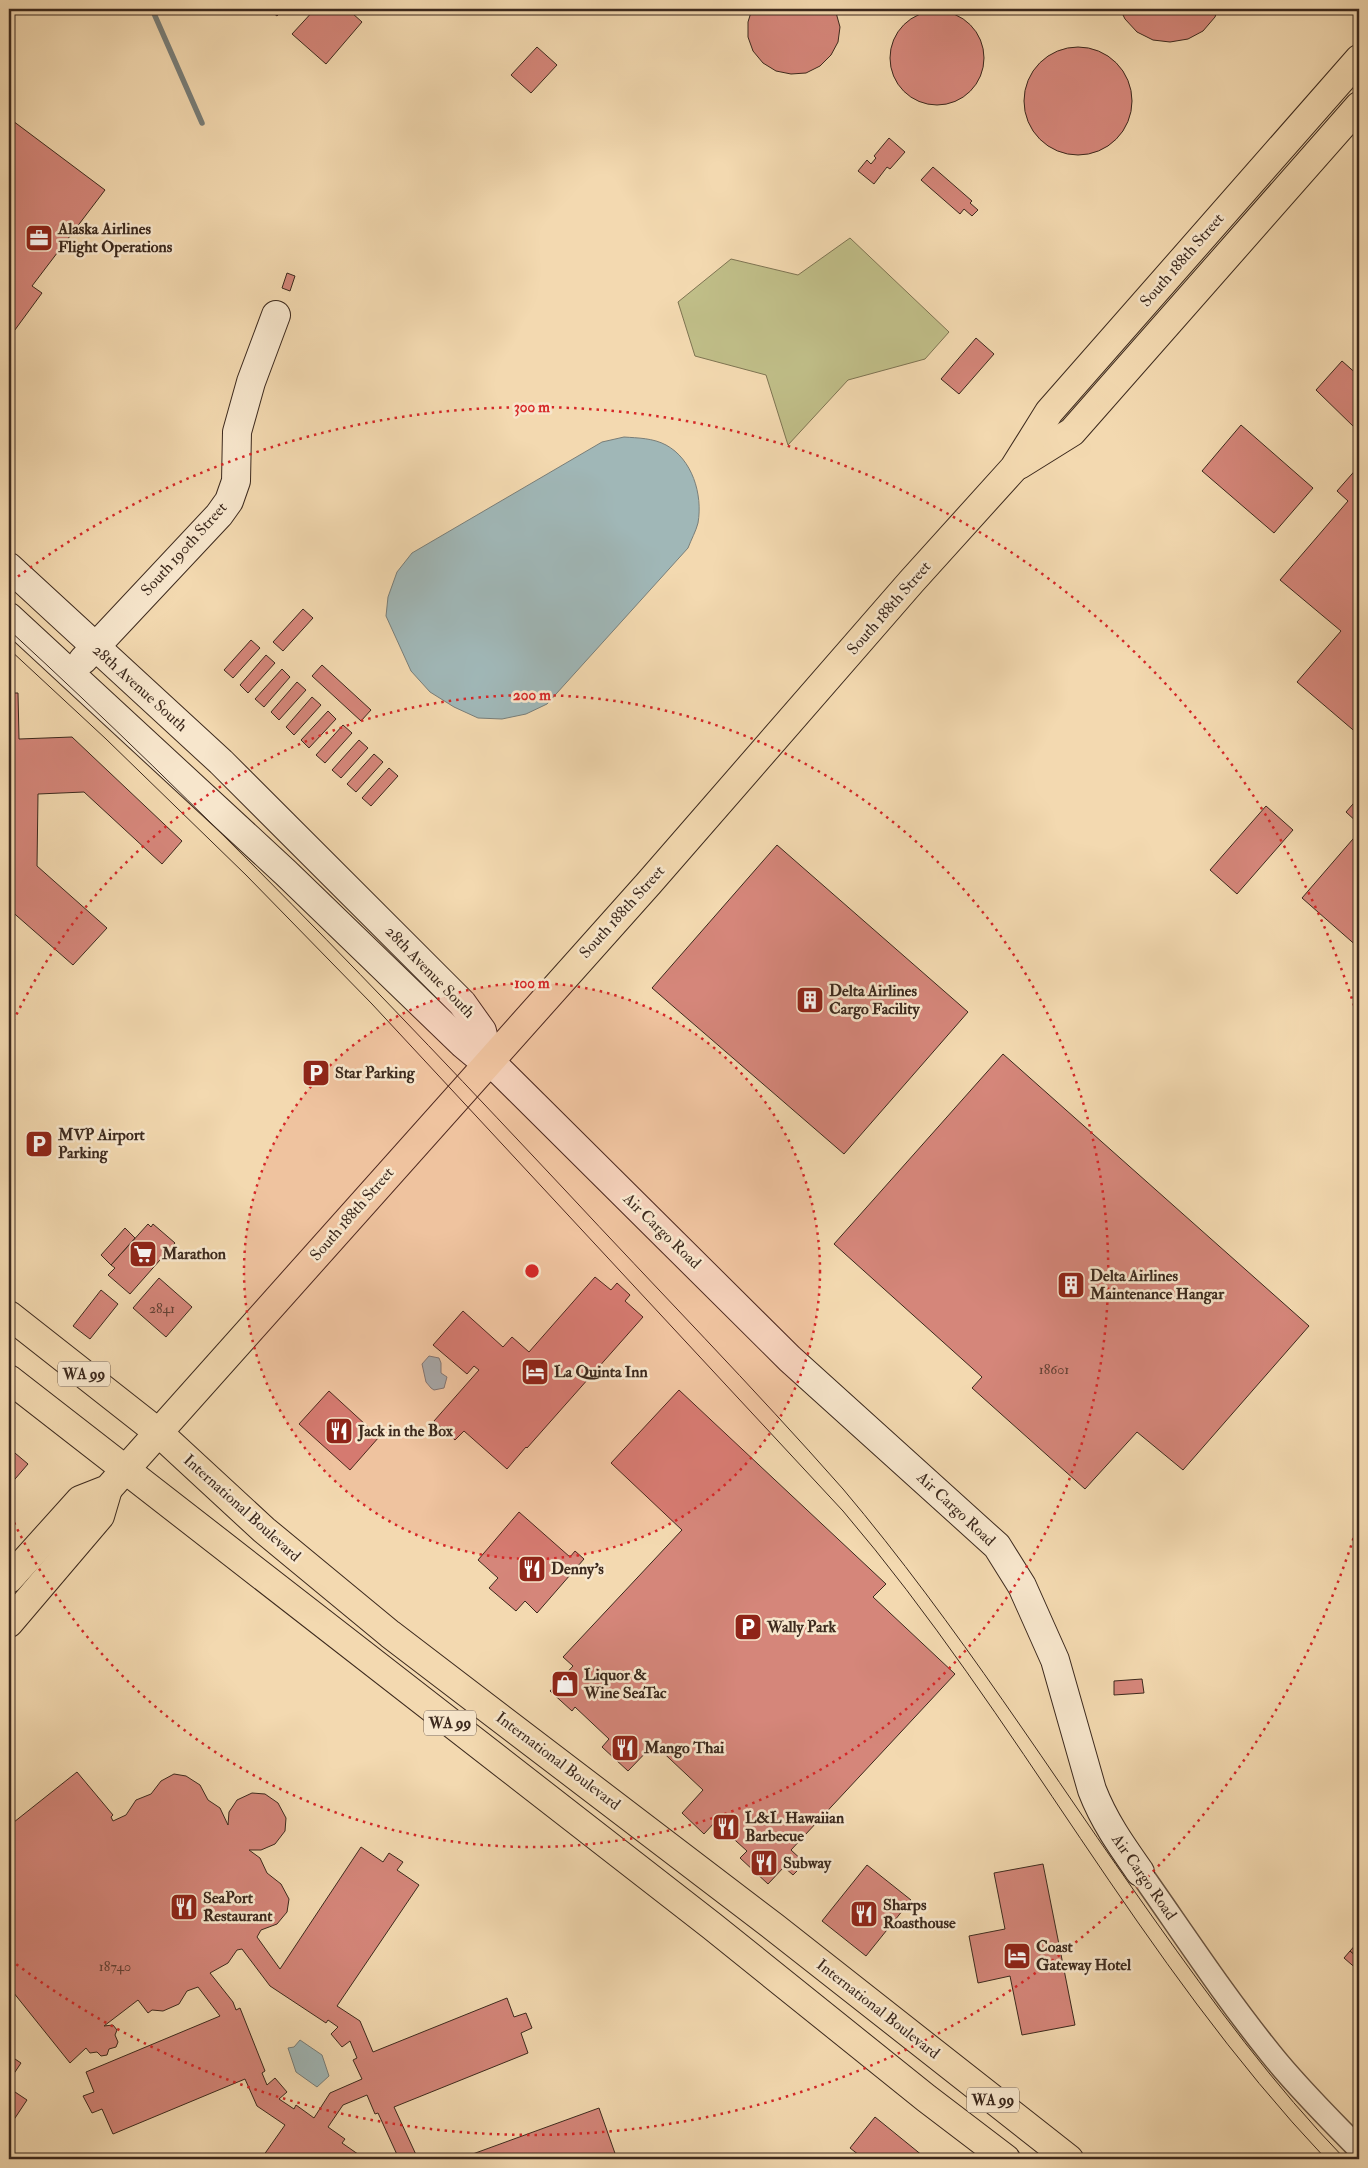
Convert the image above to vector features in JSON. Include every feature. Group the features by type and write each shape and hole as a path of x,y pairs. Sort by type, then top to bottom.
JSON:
{"main road":[{"name":"South 188th Street","path":"9,1623 100,1516 117,1480 1014,468 1049,412 1359,59"},
{"name":"South 188th Street","path":"1014,468 1072,432 1359,106"},
{"name":"International Boulevard","path":"9,1315 159,1433 264,1530 390,1634 774,1927 1069,2159"},
{"name":"WA 99","path":"9,1379 117,1480 712,1926 1006,2159"},
{"name":"South 188th Street","path":"9,1579 80,1500 117,1480"}],"street":[{"name":"South 190th Street","path":"70,674 219,515 229,501 236,481 237,432 239,424 251,382 276,316"},
{"name":"28th Avenue South","path":"9,567 260,800 462,1003 482,1031 489,1060"},
{"name":"28th Avenue South","path":"9,617 286,873 463,1044 475,1054 489,1060"},
{"name":"Air Cargo Road","path":"489,1060 790,1359 997,1546 1022,1586 1055,1660 1092,1790 1113,1834 1271,2055 1359,2149"}],"shaded area":[{"path":"850,238 949,332 925,359 848,380 788,445 766,375 695,356 678,302 731,259 798,275"}],"water":[{"path":"624,437 651,440 666,445 683,459 689,468 697,489 699,512 698,523 688,548 547,704 526,714 502,719 478,718 454,707 430,692 411,671 386,616 388,597 397,572 412,553 602,442"},
{"path":"429,1356 439,1358 441,1373 447,1377 444,1388 434,1390 426,1382 422,1364"},
{"path":"300,2040 322,2055 329,2076 317,2087 296,2072 288,2048 294,2047"}],"building":[{"path":"268,9 284,9 277,16"},
{"path":"315,9 355,9 352,13 362,22 326,64 292,34"},
{"path":"752,9 835,9 840,27 838,42 831,55 820,66 806,73 791,74 776,71 763,63 753,51 748,37 748,22"},
{"path":"1120,9 1218,9 1215,17 1203,31 1188,39 1170,42 1153,40 1137,32 1125,19"},
{"path":"937,11 955,14 970,25 981,40 984,58 981,76 970,91 955,102 937,105 919,102 904,91 893,76 890,58 893,40 904,25 919,14"},
{"path":"537,47 557,65 531,93 511,75"},
{"path":"1078,47 1099,51 1116,63 1128,80 1132,101 1128,122 1116,139 1099,151 1078,155 1057,151 1040,139 1028,122 1024,101 1028,80 1040,63 1057,51"},
{"name":"Alaska Airlines Flight Operations","path":"9,118 105,190 32,286 42,293 9,338"},
{"path":"889,138 905,152 890,169 887,167 874,184 858,171 867,160 871,164 876,158 874,156"},
{"path":"933,167 972,201 970,203 978,210 972,216 964,209 960,214 921,180"},
{"path":"287,273 295,276 290,291 282,288"},
{"path":"976,338 994,354 959,394 941,379"},
{"path":"1342,361 1359,376 1359,423 1355,428 1316,390"},
{"path":"1241,425 1313,488 1274,533 1202,471"},
{"path":"1359,466 1359,735 1297,682 1341,631 1280,580 1348,501 1337,491"},
{"path":"303,609 313,618 283,651 273,642"},
{"path":"251,640 260,648 233,678 224,670"},
{"path":"266,655 275,663 248,693 240,685"},
{"path":"322,665 371,710 361,721 312,676"},
{"path":"282,669 290,677 264,707 255,699"},
{"path":"297,682 306,690 279,720 271,712"},
{"path":"9,693 18,693 19,739 72,737 182,841 162,864 84,792 38,794 37,866 107,928 73,965 9,909"},
{"path":"312,697 321,705 294,735 286,727"},
{"path":"328,711 336,719 309,748 301,740"},
{"path":"343,725 352,733 325,763 316,755"},
{"path":"359,740 368,748 341,778 332,770"},
{"path":"374,754 383,762 356,792 347,784"},
{"path":"389,768 398,776 371,806 362,798"},
{"path":"1359,797 1359,824 1346,812"},
{"path":"1266,806 1293,830 1237,894 1210,870"},
{"path":"1359,832 1359,948 1302,898"},
{"name":"Delta Airlines Cargo Facility","path":"777,845 968,1012 844,1154 652,988"},
{"name":"Delta Airlines Maintenance Hangar","path":"1003,1054 1309,1326 1183,1470 1137,1432 1085,1489 972,1388 982,1377 834,1244"},
{"name":"Marathon","path":"148,1224 151,1227 153,1224 175,1243 130,1294 108,1275 115,1268 111,1265"},
{"path":"125,1228 135,1238 111,1265 101,1255"},
{"name":"La Quinta Inn","path":"595,1277 611,1290 617,1283 630,1295 625,1301 643,1317 507,1469 464,1431 455,1440 434,1421 479,1370 474,1366 467,1374 433,1345 463,1311 503,1347 512,1337 529,1352"},
{"path":"159,1278 192,1307 166,1337 133,1308"},
{"path":"101,1290 118,1304 90,1339 73,1326"},
{"name":"Wally Park","path":"679,1390 886,1584 873,1597 955,1674 791,1850 805,1863 793,1875 784,1867 768,1884 740,1858 747,1851 715,1822 704,1834 682,1813 703,1790 654,1744 628,1771 602,1747 609,1739 575,1707 572,1711 550,1691 573,1666 563,1657 682,1530 611,1463"},
{"name":"Jack in the Box","path":"329,1391 379,1437 350,1470 299,1424"},
{"path":"9,1448 28,1464 9,1486"},
{"name":"Denny's","path":"519,1512 570,1557 575,1551 584,1559 537,1613 525,1601 516,1611 489,1588 498,1578 478,1560"},
{"path":"1142,1679 1144,1693 1114,1695 1114,1681"},
{"path":"77,1772 113,1815 111,1817 113,1821 126,1815 136,1800 151,1794 161,1781 174,1774 186,1776 200,1785 208,1800 220,1808 228,1825 229,1812 237,1800 252,1793 265,1794 278,1803 286,1818 285,1831 275,1844 261,1850 249,1850 260,1858 267,1873 281,1884 289,1899 287,1912 277,1924 261,1930 257,1937 280,1969 361,1847 383,1862 389,1853 403,1862 397,1870 419,1885 337,2006 360,2021 373,2052 507,1998 514,2017 526,2013 532,2028 521,2033 528,2053 394,2107 418,2159 399,2159 378,2113 375,2114 367,2095 343,2105 328,2127 345,2139 342,2143 365,2159 261,2159 285,2125 257,2106 245,2079 113,2134 102,2109 92,2113 83,2096 94,2092 86,2072 220,2016 198,1987 187,1991 179,2004 163,2011 152,2010 148,2013 138,2000 104,2026 113,2025 117,2030 115,2035 118,2042 116,2047 109,2049 107,2055 101,2056 97,2052 90,2053 86,2048 70,2063 9,1987 9,1826","holes":["242,1949 270,1986 326,2023 328,2020 338,2027 331,2034 342,2047 350,2041 357,2058 353,2060 362,2079 330,2093 314,2118 296,2105 294,2109 279,2099 287,2092 275,2078 267,2085 262,2073 265,2071 240,2008 236,2010 233,2002 210,1973 228,1963 237,1950"]},
{"name":"Coast Gateway Hotel","path":"1043,1864 1075,2025 1022,2035 1010,1976 978,1983 969,1936 1005,1929 994,1873"},
{"name":"Sharps Roasthouse","path":"867,1865 911,1900 866,1956 822,1921"},
{"path":"1359,1941 1359,1959 1350,1951"},
{"path":"1350,1951 1359,1959 1359,1971 1344,1958"},
{"path":"9,2055 21,2063 9,2081"},
{"path":"9,2088 27,2100 9,2127"},
{"path":"599,2108 617,2159 459,2159"},
{"path":"875,2117 923,2156 920,2159 864,2159 850,2148"}],"waterway":[{"path":"152,9 202,123"}],"tram line":[{"path":"9,630 152,765 292,904 740,1376 843,1489 885,1540 965,1646 1154,1919 1222,2012 1269,2073 1345,2159"},
{"path":"9,649 106,739 246,875 372,1004 843,1511 906,1590 966,1671 1138,1922 1197,2004 1259,2083 1326,2159"}],"place":[{"name":"Alaska Airlines Flight Operations","path":"39,238"},
{"name":"Delta Airlines Cargo Facility","path":"810,1000"},
{"name":"Star Parking","path":"316,1073"},
{"name":"MVP Airport Parking","path":"39,1144"},
{"name":"Marathon","path":"143,1254"},
{"name":"Delta Airlines Maintenance Hangar","path":"1071,1285"},
{"name":"La Quinta Inn","path":"535,1372"},
{"name":"Jack in the Box","path":"339,1431"},
{"name":"Denny's","path":"532,1569"},
{"name":"Wally Park","path":"748,1627"},
{"name":"Liquor & Wine SeaTac","path":"565,1684"},
{"name":"Mango Thai","path":"625,1748"},
{"name":"L&L Hawaiian Barbecue","path":"726,1827"},
{"name":"Subway","path":"764,1863"},
{"name":"SeaPort Restaurant","path":"184,1907"},
{"name":"Sharps Roasthouse","path":"864,1914"},
{"name":"Coast Gateway Hotel","path":"1017,1956"}]}
